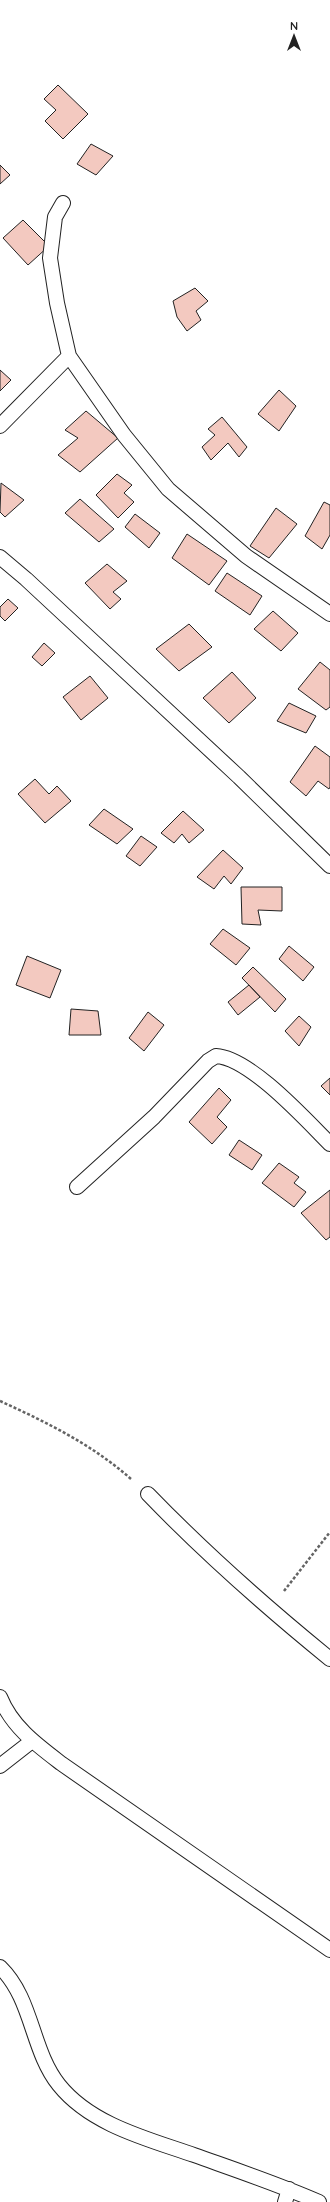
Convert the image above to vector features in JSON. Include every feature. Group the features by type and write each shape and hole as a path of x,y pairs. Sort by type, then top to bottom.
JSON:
{"lane":[{"path":"63,203 55,217 50,258 57,303 69,356 124,435 168,489 246,556 330,614"},
{"path":"0,426 69,356"},
{"path":"0,557 32,584 239,777 330,866"},
{"path":"77,1187 154,1117 208,1061 216,1056 232,1060 246,1068 271,1088 330,1144"},
{"path":"148,1494 187,1535 269,1610 330,1659"},
{"path":"0,1697 4,1706 18,1727 32,1741 68,1768 330,1950"},
{"path":"0,1766 32,1741"},
{"path":"0,1967 8,1975 21,1995 42,2055 58,2084 74,2102 118,2127 287,2195 319,2202"}],"path":[{"path":"0,1401 51,1425 104,1456 148,1494"},
{"path":"269,1610 330,1532"}],"building":[{"path":"58,85 88,114 63,139 45,121 56,110 44,99"},
{"path":"91,144 113,156 96,175 77,164"},
{"path":"0,165 10,175 0,184"},
{"path":"23,220 49,246 28,265 3,238"},
{"path":"195,288 208,301 196,311 201,320 187,331 177,317 173,301"},
{"path":"0,370 11,380 0,391"},
{"path":"279,390 296,406 279,431 258,414"},
{"path":"86,411 118,438 80,472 58,455 78,438 65,430"},
{"path":"222,417 247,447 239,457 228,443 211,460 202,447 215,435 208,429"},
{"path":"117,474 132,485 124,493 134,502 118,518 96,495"},
{"path":"1,483 24,500 5,517 0,512"},
{"path":"80,499 114,529 99,542 65,513"},
{"path":"324,502 330,505 330,535 322,549 305,536"},
{"path":"276,508 297,524 269,558 250,546"},
{"path":"135,514 160,533 149,548 125,527"},
{"path":"187,534 227,561 209,585 172,558"},
{"path":"107,564 127,581 113,592 121,599 110,609 85,583"},
{"path":"227,573 262,596 250,615 215,591"},
{"path":"8,599 18,608 5,621 0,616 0,607"},
{"path":"273,611 298,633 281,651 254,629"},
{"path":"189,624 212,647 179,671 156,649"},
{"path":"44,643 55,653 42,666 32,657"},
{"path":"320,662 330,670 330,707 326,710 298,689"},
{"path":"232,672 256,698 229,723 203,698"},
{"path":"90,676 108,698 81,720 63,697"},
{"path":"289,703 316,716 306,733 277,721"},
{"path":"315,746 330,757 330,787 329,789 318,781 306,796 290,782"},
{"path":"35,779 49,794 57,786 71,801 45,823 18,794"},
{"path":"104,809 133,829 117,844 89,825"},
{"path":"183,811 204,830 189,843 182,834 174,843 161,833"},
{"path":"141,836 157,847 140,866 126,856"},
{"path":"223,850 243,868 231,884 224,876 214,889 197,877"},
{"path":"241,887 282,887 282,911 258,910 261,925 242,924"},
{"path":"223,929 250,948 236,965 210,944"},
{"path":"289,946 314,967 303,981 279,959"},
{"path":"27,956 61,970 50,998 16,985"},
{"path":"253,967 286,999 275,1012 242,978"},
{"path":"249,985 260,997 238,1015 228,1002"},
{"path":"71,1009 98,1011 101,1035 69,1035"},
{"path":"148,1012 164,1025 144,1051 129,1038"},
{"path":"299,1016 311,1027 299,1046 285,1031"},
{"path":"330,1078 330,1095 321,1086"},
{"path":"219,1088 231,1100 217,1117 227,1127 212,1144 189,1122"},
{"path":"239,1140 262,1155 252,1170 229,1155"},
{"path":"279,1163 299,1177 294,1183 306,1192 294,1207 262,1183"},
{"path":"330,1190 330,1237 326,1240 301,1213"}]}
